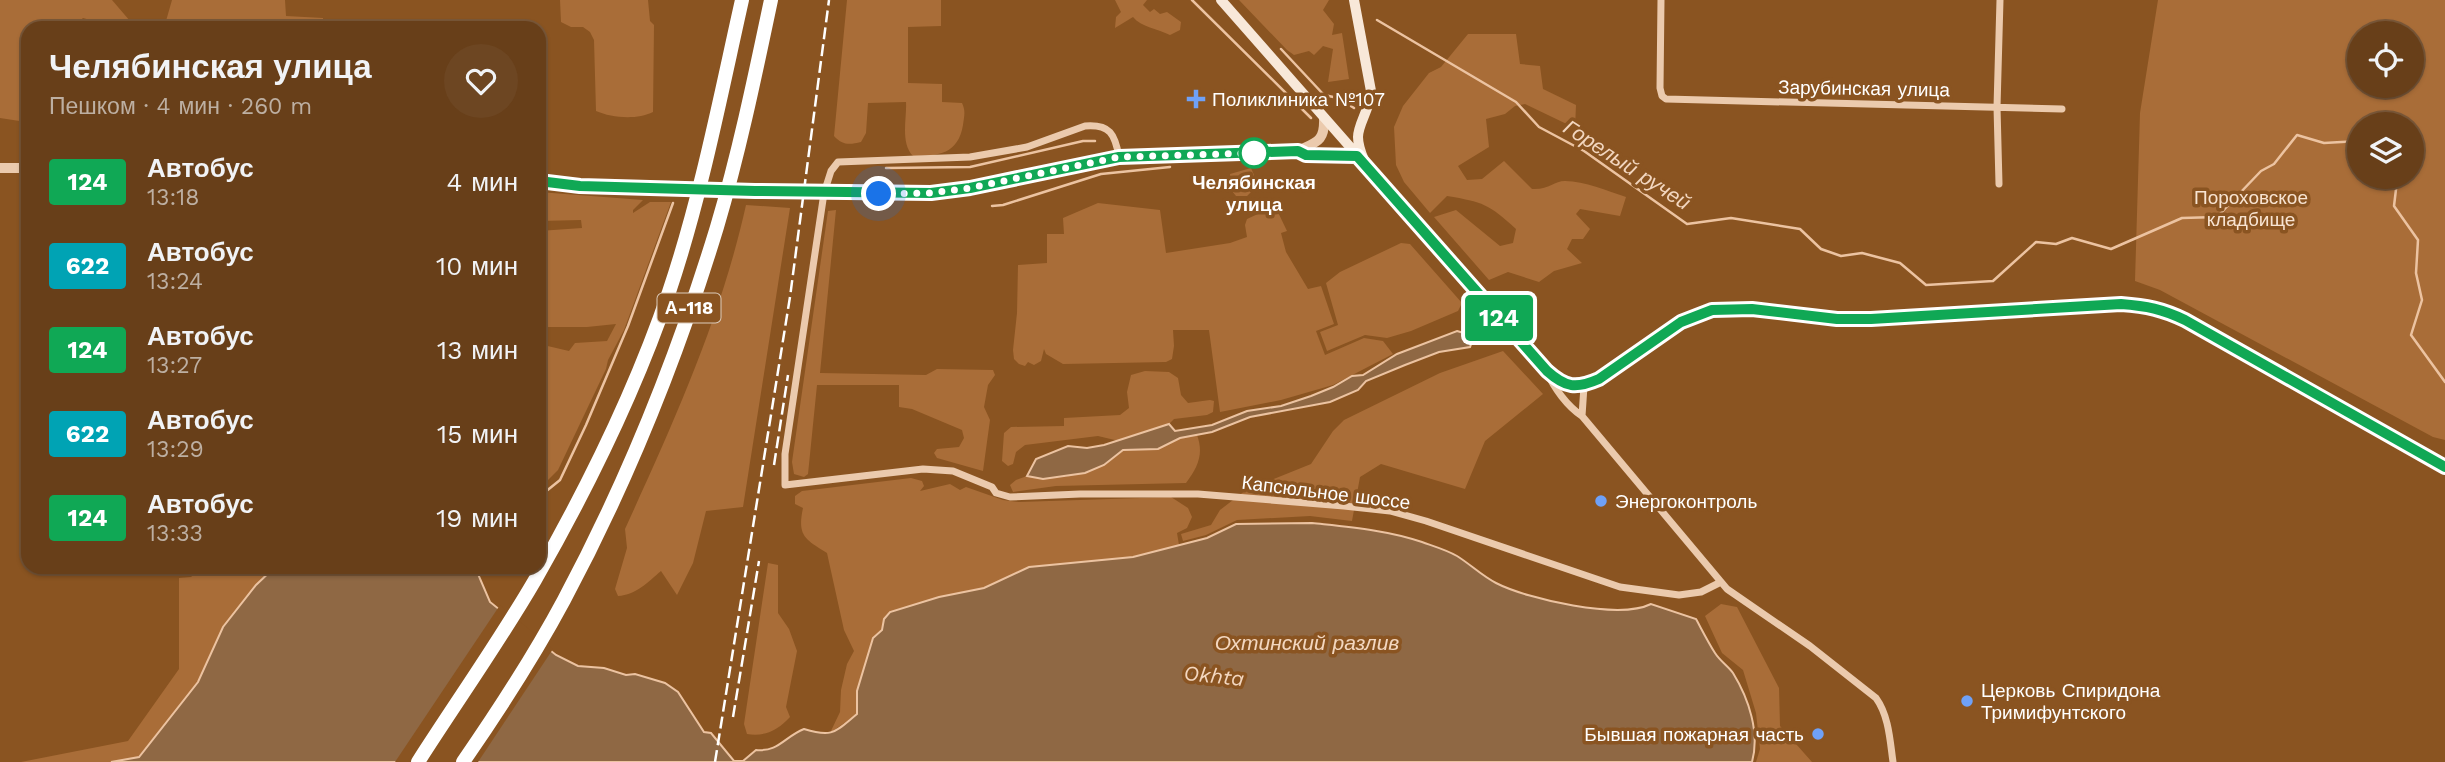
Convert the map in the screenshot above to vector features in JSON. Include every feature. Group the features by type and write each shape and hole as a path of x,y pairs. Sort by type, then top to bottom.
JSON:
{"highway":[{"name":"А-118","path":"546,560 591,476 642,363 669,293 699,191 742,0"},
{"name":"А-118","path":"463,762 564,600 619,487 666,374 716,228 753,85 771,0"},
{"name":"А-118","path":"418,762 538,574"}],"main road":[{"path":"1221,0 1547,371 1565,384 1584,386 1599,379 1681,322 1712,310 1752,309 1837,319 1871,319 2121,304 2148,306 2163,309 2185,320 2445,467"},
{"path":"1354,0 1371,91 1370,103 1359,128 1361,160"}],"street":[{"name":"Зарубинская улица","path":"1661,0 1660,89 1666,99 2062,109"},
{"path":"1999,184 1997,107 2000,0"},
{"path":"546,182 647,188 931,193 970,188 1119,157 1298,151 1316,144 1322,137 1324,118"},
{"name":"Капсюльное шоссе","path":"1119,157 1110,131 1095,125 1085,126 1027,147 970,157 838,162 831,171 824,193 785,454 785,485 923,469 953,471 992,487 996,493 1010,497 1187,494 1344,506 1390,511 1426,521 1620,587 1678,595 1701,592 1721,582"},
{"path":"1298,151 1306,155 1361,160"},
{"path":"0,168 21,168"},
{"path":"1547,371 1552,383 1575,411 1583,416 1652,496 1721,582 1736,596 1811,646 1876,698 1882,706 1886,720 1893,762"},
{"path":"1583,416 1584,386"}],"green space":[{"path":"0,0 112,0 130,21 94,21 83,18 80,21 21,21 21,121 0,118"},
{"path":"172,0 285,0 286,16 323,18 323,21 166,21"},
{"path":"560,0 648,0 650,21 654,25 653,112 624,117 596,111 594,40 590,32 583,27 571,27 561,22"},
{"path":"847,0 941,0 941,26 908,27 908,83 942,84 942,102 962,103 963,125 952,148 939,154 913,156 905,137 906,102 868,103 866,133 861,142 846,144 834,136"},
{"path":"1115,0 1147,0 1143,5 1150,12 1154,9 1160,14 1167,12 1181,22 1180,30 1170,35 1145,26 1133,17 1115,28 1116,17 1121,12"},
{"path":"1239,0 1329,0 1323,10 1334,24 1332,35 1342,33 1349,79 1328,82 1333,49 1323,46 1314,55 1309,51 1294,55"},
{"name":"Пороховское кладбище","path":"2158,0 2445,0 2445,440 2433,437 2160,290 2135,281 2140,113"},
{"path":"1468,34 1516,34 1520,64 1540,66 1543,89 1576,105 1575,128 1525,104 1515,106 1505,114 1486,119 1489,147 1458,166 1467,180 1482,179 1504,161 1532,189 1561,181 1573,181 1626,197 1620,216 1580,209 1576,214 1590,229 1583,239 1572,239 1567,249 1582,263 1554,271 1539,282 1508,272 1489,280 1434,217 1456,210 1500,246 1513,243 1516,229 1485,205 1459,198 1447,196 1430,213 1404,182 1396,165 1394,127 1403,106 1429,73 1441,67"},
{"path":"1251,168 1254,175 1253,190 1247,196 1236,196 1232,191 1230,174"},
{"path":"546,193 643,200 633,213 650,202 671,202 624,330 558,470 546,482 546,346 569,351 575,343 607,341 616,324 546,327 546,231 582,228 581,220 546,221"},
{"path":"1098,203 1160,210 1166,253 1230,243 1247,237 1247,219 1275,206 1287,231 1281,233 1286,252 1308,289 1321,286 1334,324 1316,331 1325,355 1364,338 1383,341 1393,354 1333,385 1281,400 1220,412 1209,330 1173,330 1172,359 1166,362 1063,364 1046,354 1044,349 1041,361 1034,365 1028,362 1025,366 1019,364 1014,359 1013,350 1018,265 1047,263 1047,234 1064,234 1063,218"},
{"path":"746,205 790,208 743,507 706,511 693,563 677,595 661,571 636,591 618,596 615,589 627,548 625,529 694,370 723,289"},
{"path":"836,210 820,373 926,375 937,369 993,370 995,375 988,385 984,407 990,420 983,471 937,458 934,453 937,449 959,447 964,438 962,430 912,409 899,407 899,385 817,385 808,474 804,477 794,474 792,462 828,211"},
{"path":"1401,243 1410,244 1462,303 1458,311 1411,331 1387,338 1365,335 1327,351 1320,332 1338,325 1326,283 1340,272"},
{"path":"1503,351 1543,394 1485,441 1465,489 1381,464 1360,477 1352,521 1310,516 1237,520 1206,535 1183,541 1181,534 1211,525 1220,510 1246,490 1311,464 1333,431 1344,420 1440,373"},
{"path":"1145,371 1169,372 1178,378 1181,395 1188,403 1214,401 1213,412 1174,419 1169,424 1119,441 1098,436 1025,445 1016,452 1013,464 1008,466 1002,461 1004,433 1011,427 1064,426 1064,418 1120,415 1129,408 1127,392 1131,375"},
{"path":"1197,435 1199,460 1186,483 1056,486 1013,492 1010,485 1027,476 1065,477 1104,465 1123,450 1158,449 1180,438"},
{"path":"911,478 922,481 924,486 920,491 950,484 960,490 966,487 1003,500 1019,502 1171,497 1188,508 1192,517 1187,528 1177,533 1179,545 1133,557 1029,567 984,588 939,597 884,619 857,691 857,714 830,733 840,712 841,690 847,664 854,651 844,630 827,553 804,536 801,525 803,508 795,504 795,496 802,491"},
{"path":"768,563 778,565 778,613 789,629 797,651 786,707 790,717 771,732 747,734 744,724"},
{"path":"194,574 268,574 223,627 198,682 138,757 111,762 21,762 128,741 179,669 179,578"},
{"path":"1721,604 1737,607 1779,688 1780,726 1812,762 1756,762 1760,749 1756,713 1743,670 1722,653 1705,616"}],"water":[{"path":"1457,331 1474,336 1470,347 1439,352 1405,365 1366,381 1358,390 1330,402 1250,417 1212,432 1180,438 1158,449 1123,450 1104,465 1085,473 1043,479 1027,476 1036,459 1068,446 1087,448 1104,445 1169,424 1175,431 1212,425 1247,411 1281,406 1333,387 1352,376 1363,375 1397,354"},
{"name":"Охтинский разлив","path":"1312,523 1382,532 1444,550 1496,583 1550,601 1618,610 1651,604 1696,619 1715,653 1733,673 1744,694 1754,728 1752,762 111,762 139,757 198,682 223,627 268,574 478,574 490,602 556,655 578,666 604,668 626,675 635,674 665,683 678,692 704,732 711,733 734,761 743,761 756,750 770,749 804,729 821,733 833,732 857,714 857,691 873,638 882,630 884,619 890,612 939,597 984,588 1029,567 1133,557 1207,538 1236,524"}],"pier":[{"path":"500,605 553,649 478,762 395,762"}],"waterway":[{"path":"1192,0 1311,118"},
{"name":"Горелый ручей","path":"1377,20 1516,102 1539,127 1584,151 1687,224 1731,218 1800,229 1821,249 1841,256 1862,253 1900,263 1926,285 1993,281 2036,242 2056,244 2072,238 2111,249 2182,218 2217,217 2261,171 2274,164 2297,135 2324,143 2347,142"},
{"path":"1281,49 1324,95 1338,98 1354,108"},
{"path":"886,168 970,167 1083,141 1095,141"},
{"path":"992,206 1003,205 1101,174 1170,167"},
{"name":"Горелый ручей","path":"2396,189 2394,206 2418,240 2416,273 2422,300 2411,335 2445,382"},
{"path":"546,491 560,480 586,425 628,326 673,203"}],"railway":[{"path":"715,762 790,297 829,0"},
{"path":"774,465 788,375"},
{"path":"733,717 759,561"}],"bus line":[{"name":"124","path":"546,182 580,186 931,193 970,188 1119,157 1298,151 1306,155 1357,156 1547,371 1565,384 1584,386 1599,379 1681,322 1712,310 1752,309 1837,319 1871,319 2121,304 2148,306 2163,309 2185,320 2445,467"}],"place":[{"name":"Поликлиника №107","path":"1196,99"},
{"name":"Челябинская улица","path":"1254,153"},
{"name":"Энергоконтроль","path":"1601,501"},
{"name":"Церковь Спиридона Тримифунтского","path":"1967,701"},
{"name":"Бывшая пожарная часть","path":"1818,734"}],"route":[{"path":"879,194 931,193 970,188 1100,159 1254,153"}],"water label":[{"name":"Okhta","path":"1214,676"}]}
